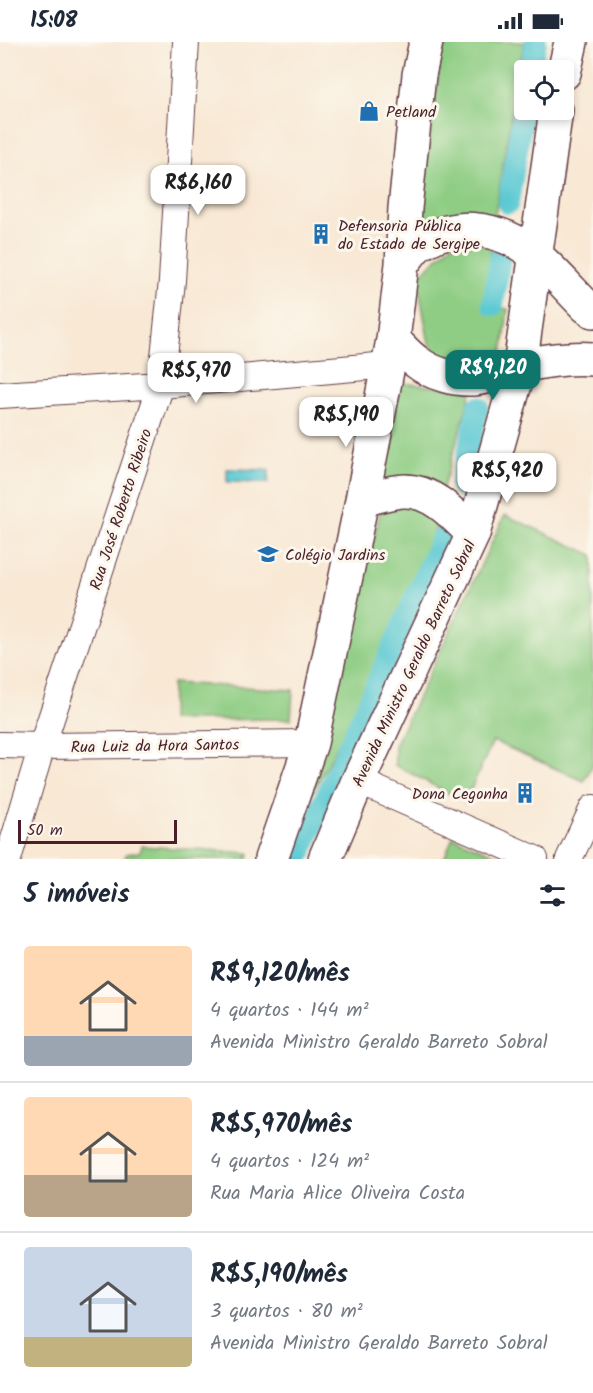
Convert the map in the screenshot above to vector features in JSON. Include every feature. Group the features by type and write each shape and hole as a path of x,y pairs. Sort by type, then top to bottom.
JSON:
{"main road":[{"path":"271,859 311,743 390,353 402,264 405,208 419,75 426,42"},
{"path":"567,60 571,42"},
{"name":"Avenida Ministro Geraldo Barreto Sobral","path":"325,859 358,781 473,534 520,366 555,120"},
{"path":"402,264 417,245 451,230 462,228 499,235 518,243 535,255 593,311"},
{"path":"390,353 447,376 473,379 520,366 581,358 593,359"},
{"path":"362,500 396,492 416,492 442,505 473,534"}],"street":[{"name":"Rua José Roberto Ribeiro","path":"8,859 42,746 161,385 172,281 186,42"},
{"path":"0,395 161,385 390,353"},
{"name":"Rua Luiz da Hora Santos","path":"0,745 311,743"},
{"path":"358,781 535,859"},
{"path":"569,859 593,808"}],"green space":[{"path":"447,42 525,42 520,60 514,60 514,96 494,222 421,238 425,169 441,56"},
{"path":"452,244 491,245 487,307 508,309 503,350 489,365 448,364 429,344 417,278"},
{"path":"400,383 472,390 440,498 381,481"},
{"path":"384,498 436,513 437,525 370,685 307,803"},
{"path":"505,515 593,555 593,764 584,781 493,741 465,802 395,765 395,745"},
{"path":"172,683 293,690 291,719 171,720"},
{"path":"453,837 506,859 444,859"},
{"path":"142,846 249,853 248,859 125,859 126,854 140,852"}],"water":[{"path":"227,469 269,470 268,483 227,482"}],"waterway":[{"path":"532,60 536,42"},
{"path":"508,203 522,120"},
{"path":"493,305 500,258"},
{"path":"461,485 478,407"},
{"path":"298,859 442,538"}],"place":[{"name":"Petland","path":"369,111"},
{"name":"Defensoria Pública do Estado de Sergipe","path":"321,234"},
{"name":"Colégio Jardins","path":"268,554"},
{"name":"Dona Cegonha","path":"525,793"}]}
